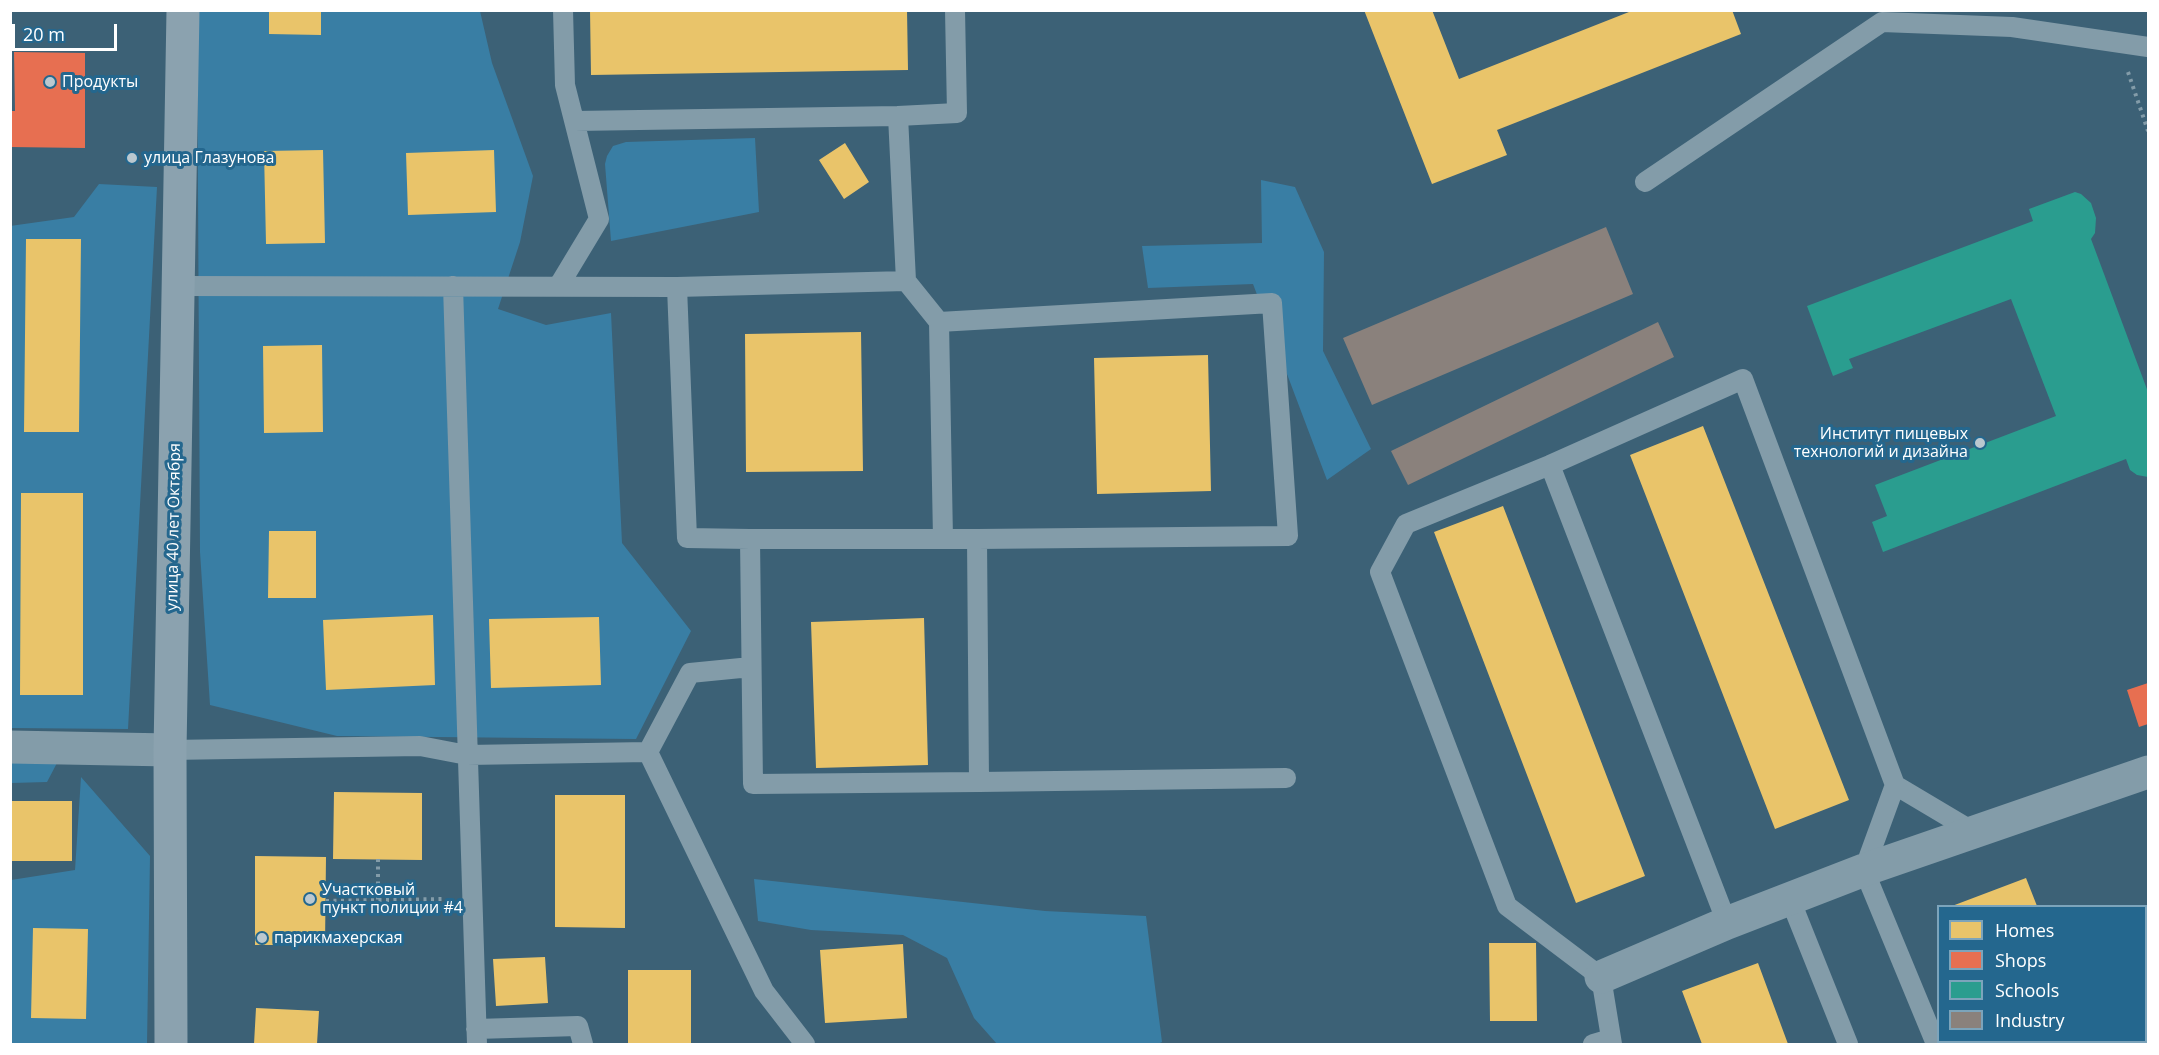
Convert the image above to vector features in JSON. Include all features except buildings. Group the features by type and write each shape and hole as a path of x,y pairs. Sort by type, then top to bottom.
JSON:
{"street":[{"name":"улица 40 лет Октября","path":"171,1044 170,750 183,10"},
{"path":"10,747 170,750"},
{"path":"1600,977 1727,923 1863,870 2148,772"}],"lane":[{"path":"558,287 599,219 565,85 563,10"},
{"path":"574,121 957,113 956,10"},
{"path":"1645,182 1882,22 2013,19 2148,47"},
{"path":"898,116 906,281 939,322 943,539"},
{"path":"178,286 677,287 906,281"},
{"path":"453,286 477,1037 578,1026 583,1044"},
{"path":"677,287 687,538 977,539 1288,536 1272,303 939,322"},
{"path":"1605,1043 1600,977 1507,906 1380,572 1406,524 1550,465 1743,379 1895,785 1974,831"},
{"path":"1550,465 1727,923"},
{"path":"750,539 753,784 1286,778"},
{"path":"977,539 979,782"},
{"path":"648,752 690,673 751,667"},
{"path":"170,750 420,746 468,755 648,752"},
{"path":"648,752 764,991 806,1044"},
{"path":"1895,785 1863,870 1936,1044"},
{"path":"1790,899 1848,1044"}],"path":[{"path":"378,859 378,900"},
{"path":"326,901 472,899"}],"shaded area":[{"path":"197,11 480,11 492,63 533,176 520,242 498,309 546,325 611,313 622,543 691,631 636,739 337,736 210,705 200,552"},
{"path":"755,138 759,212 611,241 605,164 613,146 626,142"},
{"path":"1261,180 1295,187 1324,252 1323,351 1371,449 1327,480 1253,284 1148,288 1142,246 1262,243"},
{"path":"99,184 157,187 128,729 11,728 10,226 74,217"},
{"path":"10,761 57,763 47,782 11,783"},
{"path":"81,777 150,856 147,1044 11,1044 11,880 75,870"},
{"path":"754,879 1045,911 1146,916 1162,1042 1158,1044 997,1044 974,1018 947,958 903,935 811,930 758,921"}],"place":[{"name":"Продукты","path":"50,82"},
{"name":"улица Глазунова","path":"132,158"},
{"name":"Институт пищевых технологий и дизайна","path":"1980,443"},
{"name":"Участковый пункт полиции #4","path":"310,899"},
{"name":"парикмахерская","path":"262,938"}]}
